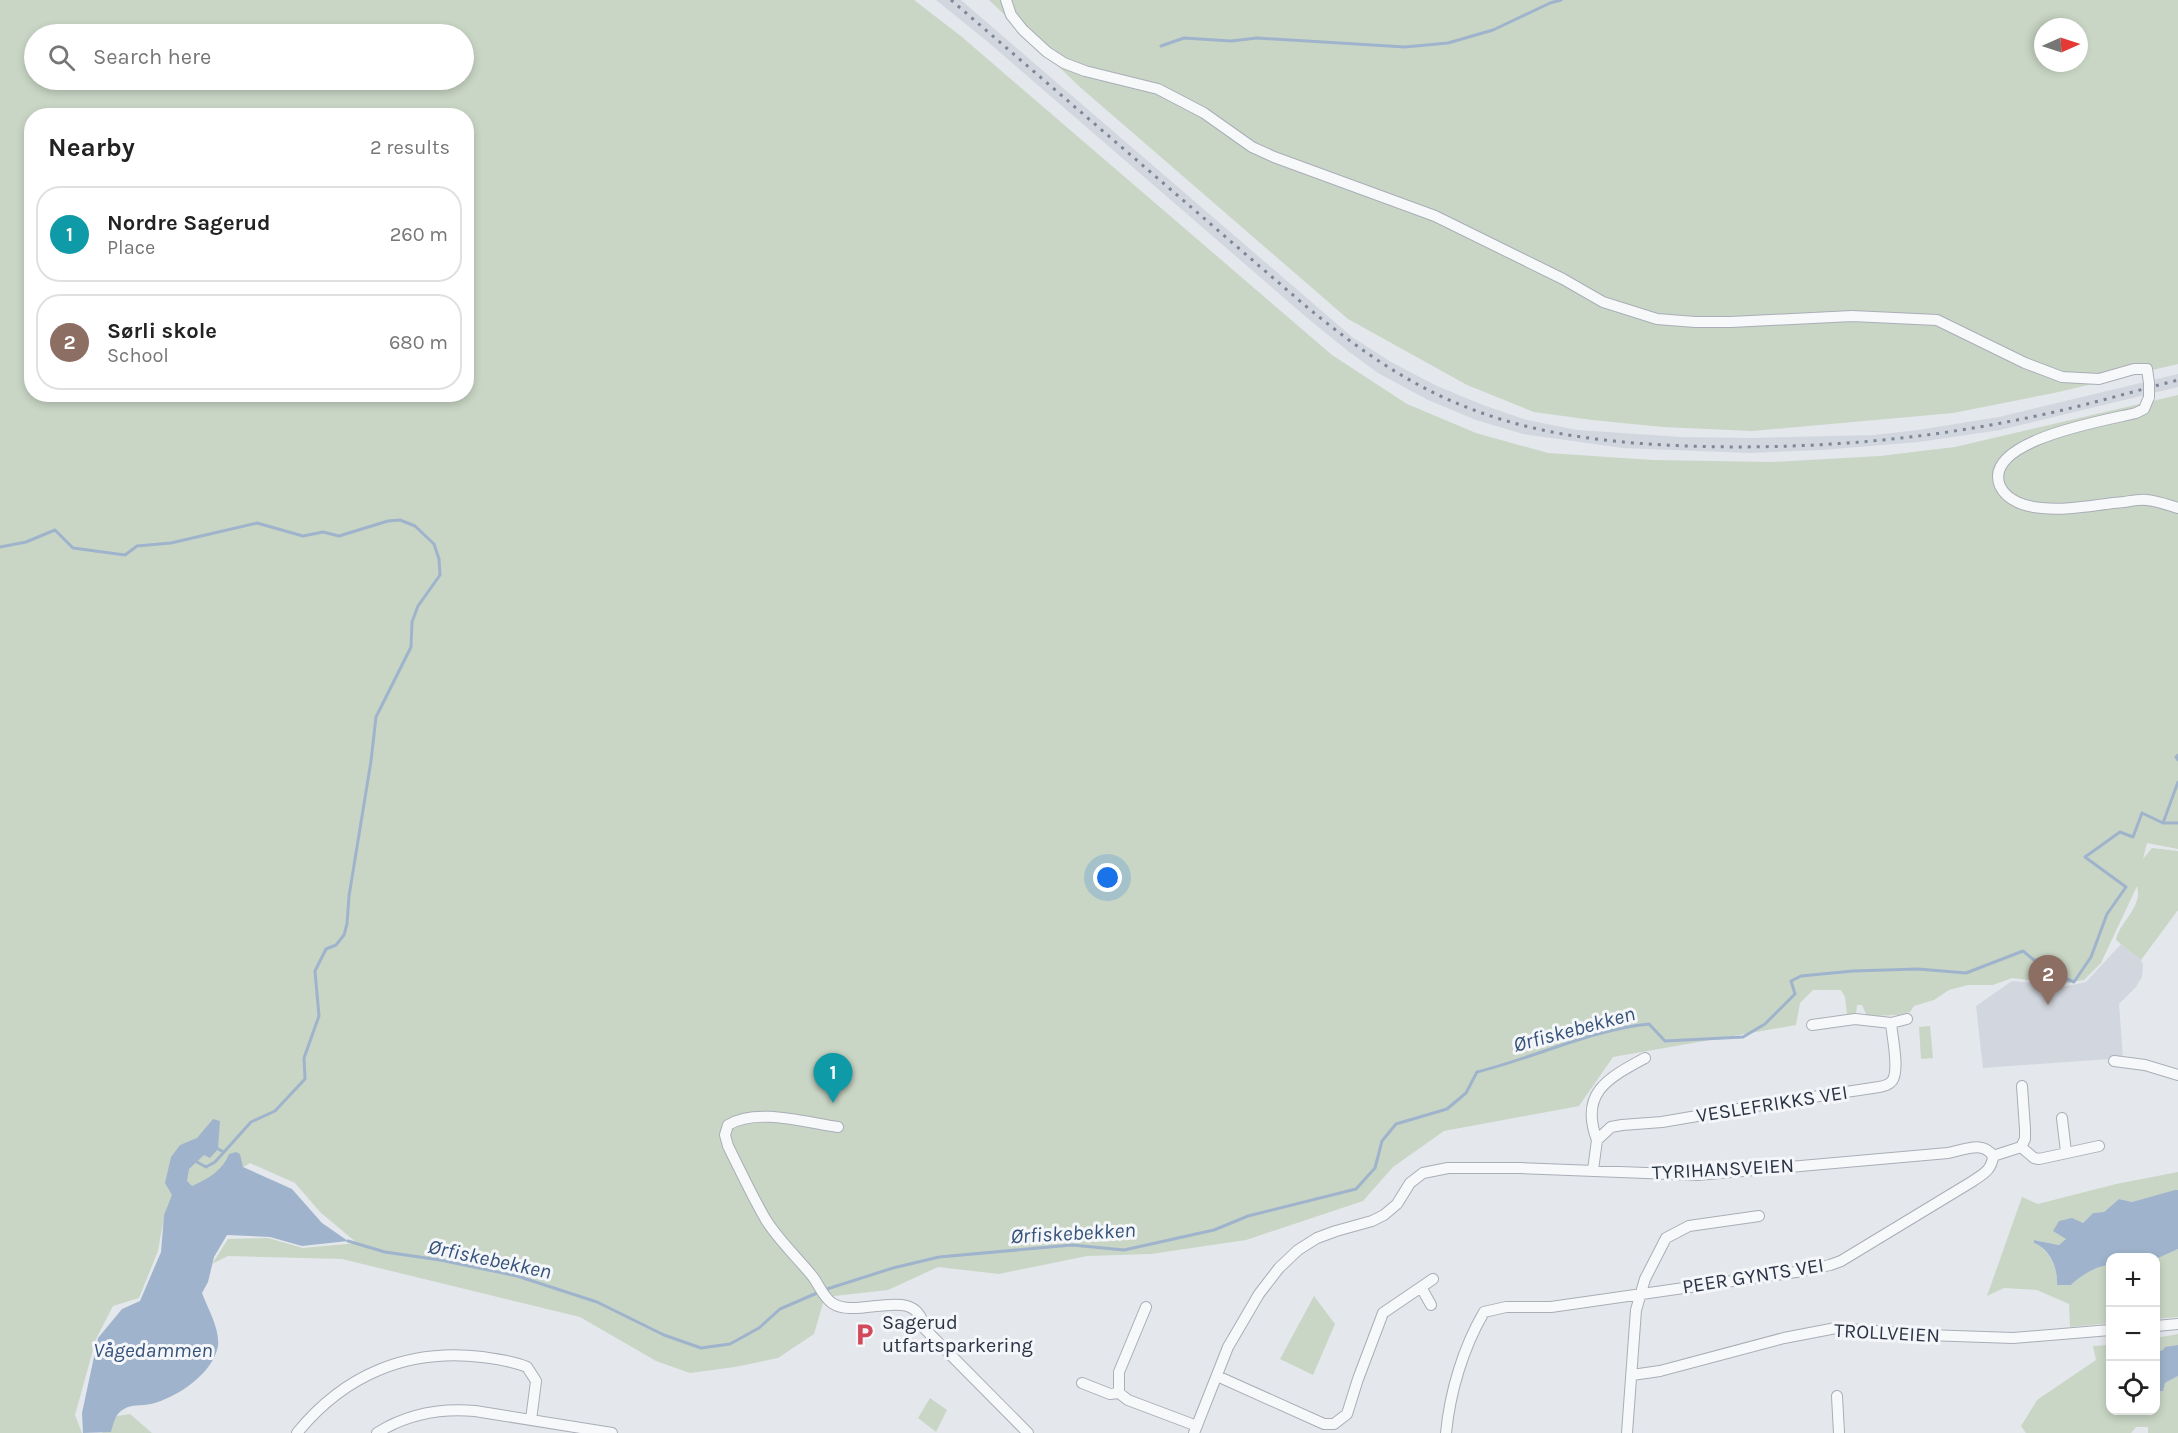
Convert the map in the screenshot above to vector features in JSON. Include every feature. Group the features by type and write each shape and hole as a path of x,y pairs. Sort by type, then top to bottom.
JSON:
{"street":[{"path":"1006,0 1011,15 1023,30 1047,52 1064,63 1085,71 1158,89 1204,113 1252,147 1435,216 1563,279 1603,302 1635,314 1657,319 1695,322 1852,316 1937,320 2025,363 2062,377 2099,379 2134,369 2147,369 2149,397 2144,409 2052,434 2013,451 2003,461 1997,473 1999,482 2008,498 2026,505 2044,508 2146,500 2178,508"},
{"path":"1812,1025 1855,1019 1891,1023 1907,1020"},
{"name":"VESLEFRIKKS VEI","path":"1597,1140 1604,1131 1611,1127 1662,1122 1879,1088 1893,1080 1896,1068 1891,1023"},
{"path":"1593,1170 1597,1140 1590,1112 1593,1100 1601,1088 1622,1070 1645,1058"},
{"path":"2114,1060 2145,1065 2178,1075"},
{"path":"2021,1148 2025,1139 2022,1086"},
{"path":"2062,1118 2066,1152"},
{"path":"838,1127 792,1119 746,1119 728,1125 725,1135 728,1146 766,1220 830,1301 849,1309 893,1303 903,1304 919,1315 924,1328 1028,1433"},
{"name":"TYRIHANSVEIEN","path":"1195,1429 1228,1347 1259,1294 1279,1268 1298,1250 1327,1234 1372,1221 1397,1204 1410,1183 1423,1173 1448,1168 1520,1168 1697,1175 1948,1153 1980,1146 1986,1148 1993,1156"},
{"path":"2021,1148 2039,1159 2099,1146"},
{"path":"1993,1156 2021,1148"},
{"name":"PEER GYNTS VEI","path":"1446,1433 1456,1379 1477,1323 1484,1312 1506,1307 1551,1307 1803,1271 1830,1265 1988,1171 1993,1156"},
{"path":"1627,1433 1636,1310 1640,1293 1665,1238 1689,1226 1759,1216"},
{"path":"1217,1376 1324,1424 1334,1424 1347,1414 1383,1313 1433,1279"},
{"path":"1421,1287 1431,1305"},
{"path":"1119,1393 1119,1372 1146,1308"},
{"path":"2160,1326 2178,1324"},
{"name":"TROLLVEIEN","path":"1632,1375 1660,1371 1784,1338 1836,1328 1927,1335 2013,1338 2106,1330"},
{"path":"297,1433 323,1404 365,1376 405,1360 438,1355 489,1358 527,1367 536,1381 531,1420"},
{"path":"1082,1383 1110,1394 1119,1393 1128,1400 1195,1429"},
{"path":"1837,1396 1839,1433"},
{"path":"377,1433 408,1417 444,1410 475,1411 531,1420 558,1429 612,1433"}],"shaded area":[{"path":"936,0 961,0 1352,337 1391,362 1437,386 1527,420 1577,430 1681,437 1874,435 1999,417 2178,374 2178,387 2000,430 1919,442 1821,450 1749,453 1623,448 1523,434 1476,420 1428,400 1378,373 1348,351"},
{"path":"2121,944 2141,960 2143,965 2142,977 2136,987 2119,1004 2123,1058 1983,1068 1976,1006 2012,981 2033,983 2044,991 2086,982"}],"green space":[{"path":"0,0 914,0 962,37 1332,355 1407,404 1476,433 1548,453 1653,460 1772,462 1880,456 1955,447 2178,395 2178,849 2147,843 2143,859 2152,848 2178,851 2178,910 2141,960 2116,940 2137,901 2137,886 2101,963 2084,980 2047,986 2037,981 2012,978 1993,985 1968,985 1949,990 1934,1000 1914,1006 1910,1012 1899,1015 1867,1016 1862,1005 1857,1005 1856,1014 1847,1014 1845,997 1841,990 1813,990 1800,1003 1796,1025 1613,1057 1579,1106 1444,1131 1393,1167 1363,1201 1246,1240 1151,1254 1087,1256 999,1274 938,1267 888,1290 834,1296 823,1303 814,1334 778,1358 690,1373 656,1361 580,1317 342,1259 228,1256 212,1264 228,1239 268,1238 303,1248 357,1243 320,1212 295,1183 250,1163 164,1217 158,1251 139,1298 113,1306 96,1339 75,1415 82,1433 0,1433"},
{"path":"989,0 2178,0 2178,364 2054,393 1953,413 1752,431 1663,427 1534,412 1467,385 1348,319 1081,88"},
{"path":"1930,1026 1933,1058 1921,1059 1919,1027"},
{"path":"2178,1172 2178,1190 2132,1202 2119,1199 2104,1212 2093,1213 2083,1223 2059,1221 2059,1233 2067,1239 2059,1245 2035,1240 2034,1243 2052,1260 2057,1284 2071,1285 2089,1272 2106,1266 2106,1323 2070,1327 2069,1304 2037,1290 2004,1288 1987,1296 2022,1197 2038,1204 2116,1184"},
{"path":"2178,1249 2178,1317 2160,1319 2160,1257"},
{"path":"1314,1296 1335,1324 1313,1375 1280,1359"},
{"path":"2178,1334 2178,1345 2160,1351 2160,1337"},
{"path":"2106,1345 2106,1415 2160,1415 2160,1392 2165,1383 2178,1376 2178,1433 2148,1433 2148,1427 2136,1427 2131,1433 2026,1433 2021,1426 2037,1400 2096,1360 2093,1346"},
{"path":"930,1398 947,1410 936,1432 918,1418"},
{"path":"130,1414 152,1433 102,1433 117,1416"}],"water":[{"name":"Vågedammen","path":"213,1119 220,1121 218,1149 210,1158 204,1155 189,1169 187,1181 192,1186 214,1173 223,1165 229,1154 236,1152 240,1154 243,1167 292,1189 322,1223 348,1241 302,1246 270,1237 227,1235 214,1257 208,1282 202,1293 218,1339 215,1356 209,1366 192,1383 171,1396 151,1404 130,1406 121,1411 115,1419 111,1432 83,1433 82,1413 98,1338 122,1309 140,1301 161,1252 164,1215 172,1195 165,1183 171,1157 180,1145 197,1138"},
{"path":"2178,1190 2178,1249 2160,1257 2160,1253 2106,1253 2106,1266 2089,1272 2071,1285 2057,1285 2056,1272 2049,1254 2034,1243 2034,1240 2059,1245 2066,1239 2053,1231 2059,1221 2072,1218 2083,1223 2093,1213 2104,1212 2119,1199 2132,1202"},
{"path":"2178,1345 2178,1376 2165,1383 2163,1391 2160,1391 2160,1351 2165,1347"}],"waterway":[{"path":"1161,46 1184,38 1231,41 1257,38 1405,47 1448,43 1493,30 1561,0"},
{"path":"0,547 26,542 55,530 73,548 125,555 137,546 171,543 257,523 303,536 323,532 339,536 388,521 400,520 415,526 434,544 439,559 440,575 418,606 412,622 411,647 376,717 349,896 347,924 344,935 336,945 326,949 315,971 319,1016 304,1058 305,1079 275,1111 251,1122 215,1162 206,1167 197,1162"},
{"name":"Ørfiskebekken","path":"2178,755 2176,757 2178,760"},
{"name":"Ørfiskebekken","path":"827,1289 893,1268 939,1257 1072,1245 1124,1250 1214,1230 1248,1216 1356,1189 1375,1168 1382,1141 1396,1124 1447,1109 1466,1093 1477,1072 1605,1032 1649,1024 1665,1041 1743,1037 1765,1024 1795,994 1791,981 1801,976 1853,971 1918,969 1966,973 2023,951 2046,970 2074,982 2091,957 2107,914 2126,887 2085,857 2120,832 2133,837 2142,813 2163,823 2178,782"},
{"path":"2163,823 2178,823"},
{"path":"218,1149 224,1152"},
{"name":"Ørfiskebekken","path":"348,1241 385,1252 440,1260 517,1276 597,1302 664,1335 701,1348 730,1344 759,1328 780,1309 817,1293"}],"railway":[{"path":"951,0 1326,323 1403,376 1444,398 1492,417 1547,431 1630,443 1730,447 1818,445 1906,438 1993,425 2072,408 2178,380"}],"place":[{"name":"Sørli skole","path":"2048,1005"},
{"name":"Nordre Sagerud","path":"833,1103"},
{"name":"Sagerud utfartsparkering","path":"864,1334"}]}
